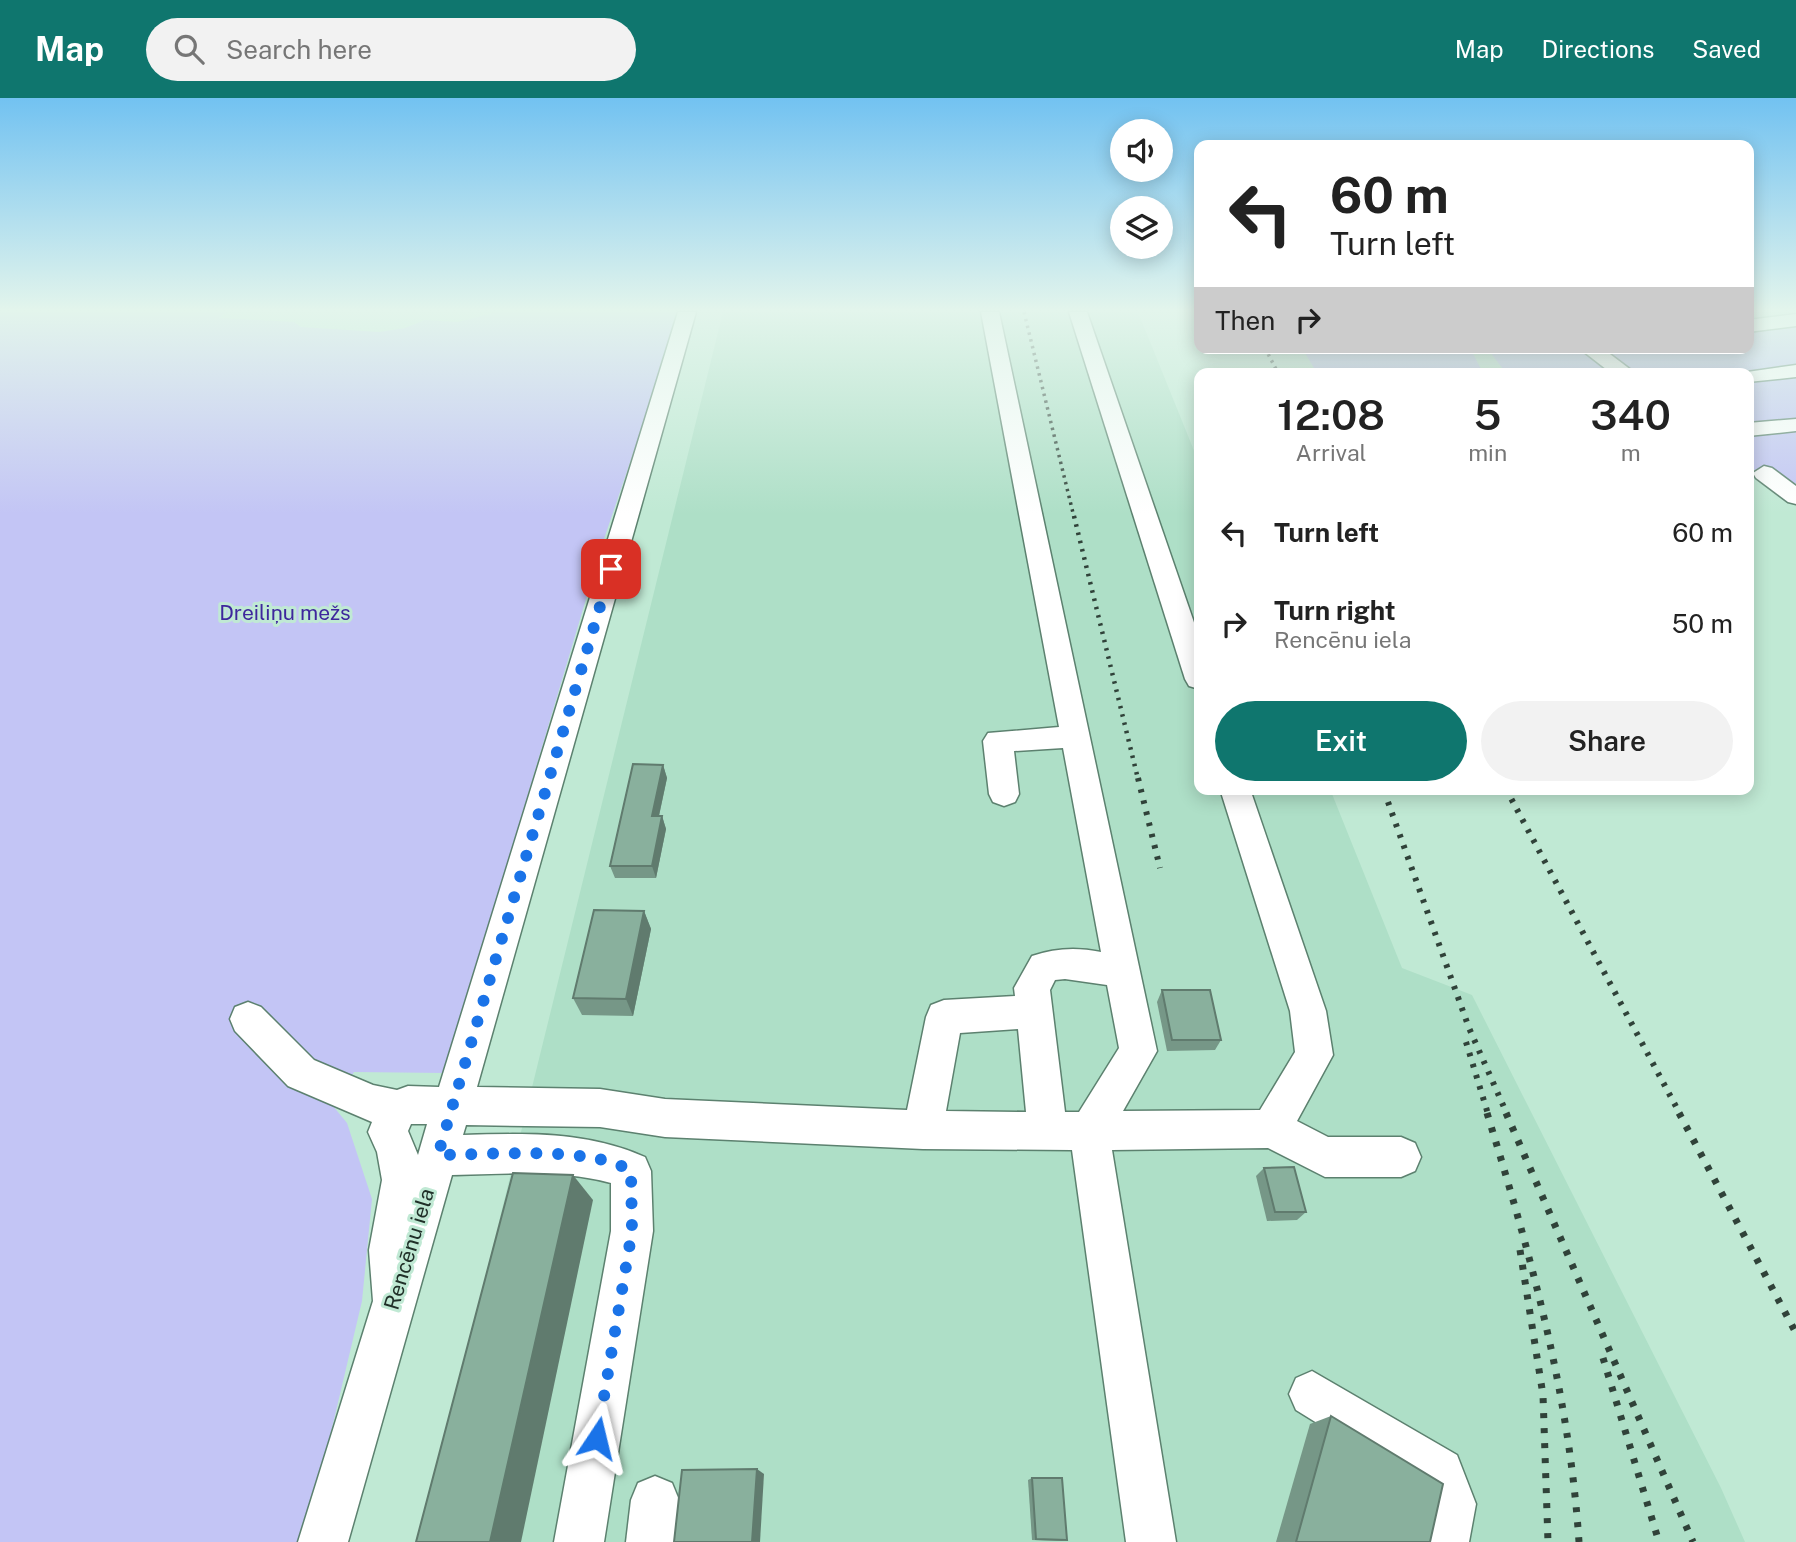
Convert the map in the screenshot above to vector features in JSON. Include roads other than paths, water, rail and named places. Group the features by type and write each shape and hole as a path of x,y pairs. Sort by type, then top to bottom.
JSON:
{"street":[{"name":"Rencēnu iela","path":"324,1542 667,379"},
{"path":"1003,379 1138,1051 1068,1132"},
{"path":"1100,379 1194,664"},
{"path":"1754,429 1796,425"},
{"path":"1764,473 1792,491"},
{"path":"1004,794 998,741 1075,737"},
{"path":"1237,795 1308,1011 1314,1055 1271,1129"},
{"path":"1123,975 1093,964 1066,961 1044,967 1032,988 1035,1011 1068,1132 1152,1542"},
{"path":"923,1130 944,1017 1035,1011"},
{"path":"248,1019 301,1073 372,1103 397,1109 408,1105 600,1108 665,1118 923,1130 1068,1132 1271,1129 1325,1157 1401,1157"},
{"path":"394,1300 390,1249 404,1176 397,1150 388,1132 397,1109"},
{"path":"438,1155 588,1156 617,1162 631,1171 632,1231 579,1542"},
{"path":"1312,1394 1440,1472 1452,1504 1444,1542"}],"railway":[{"path":"1040,379 1074,517"},
{"path":"1074,516 1138,779"},
{"path":"1138,778 1160,868"},
{"path":"1509,795 1680,1114"},
{"path":"1388,802 1469,1028 1507,1114"},
{"path":"1466,1042 1488,1114"},
{"path":"1487,1113 1519,1219 1546,1325 1567,1432 1579,1542"},
{"path":"1506,1113 1693,1542"},
{"path":"1679,1113 1796,1333"},
{"path":"1520,1250 1543,1395 1548,1542"},
{"path":"1603,1358 1659,1542"}],"park label":[{"name":"Dreiliņu mežs","path":"285,612"}]}
